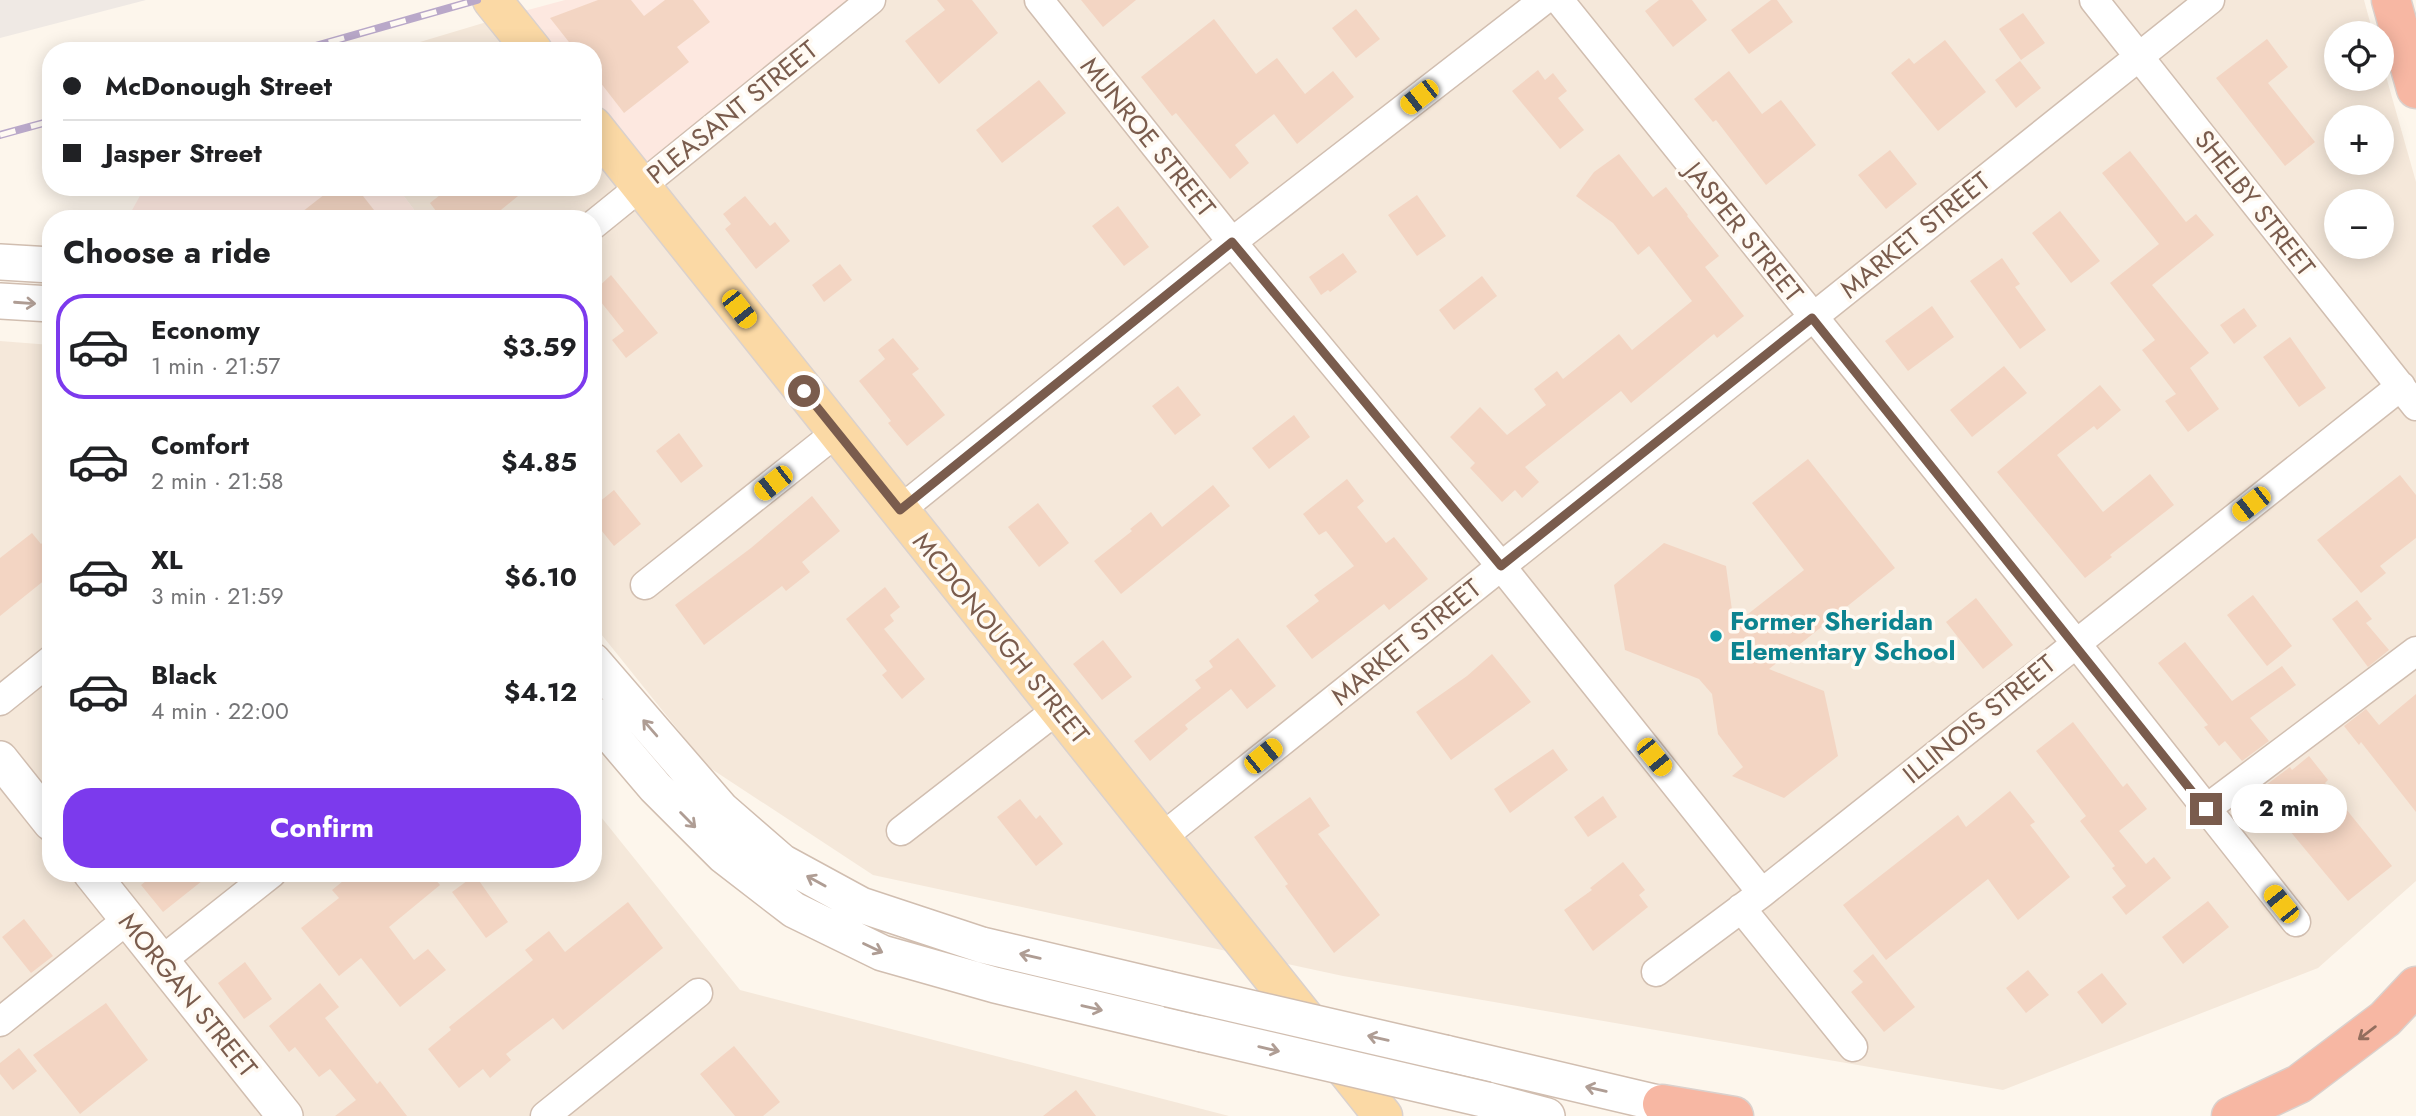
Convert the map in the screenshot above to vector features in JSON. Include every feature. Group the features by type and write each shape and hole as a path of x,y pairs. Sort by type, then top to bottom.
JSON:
{"highway":[{"path":"2391,0 2416,89"},
{"path":"2231,1116 2299,1084 2385,1019 2416,986"},
{"path":"1678,1110 1734,1116"}],"main road":[{"path":"492,0 526,42"},
{"name":"MCDONOUGH STREET","path":"602,137 1383,1116"}],"street":[{"name":"PLEASANT STREET","path":"602,218 871,0"},
{"name":"MUNROE STREET","path":"1039,0 1232,242 1501,566 1751,900 1853,1047"},
{"path":"900,510 1232,242 1544,0"},
{"name":"JASPER STREET","path":"1559,0 2075,642 2296,922"},
{"name":"SHELBY STREET","path":"2094,0 2408,396"},
{"name":"MARKET STREET","path":"1161,838 2210,0"},
{"path":"0,262 42,264"},
{"path":"0,301 42,303"},
{"name":"ILLINOIS STREET","path":"1656,972 1751,900 2075,642 2408,396"},
{"path":"645,585 837,432"},
{"path":"2206,809 2416,651"},
{"path":"0,701 42,667"},
{"path":"602,671 721,809 782,862 861,905 982,945 1678,1110"},
{"path":"901,831 1058,709"},
{"path":"602,725 655,787"},
{"path":"602,733 724,856 793,910 883,953 995,985 1547,1116"},
{"path":"0,759 42,812"},
{"name":"MORGAN STREET","path":"98,882 285,1116"},
{"path":"161,961 261,882"},
{"path":"0,1022 128,919"},
{"path":"545,1116 698,993"}],"shaded area":[{"path":"0,0 146,0 0,38"},
{"path":"565,0 859,0 644,173 602,122 602,42 536,42 513,14"},
{"path":"859,0 2364,0 2370,21 2324,21 2324,91 2390,91 2416,182 2416,881 2318,968 2003,1090 1343,976 873,875 707,766 602,635 602,210 414,210 404,196 602,196 602,107"},
{"path":"513,14 536,42 420,42"},
{"path":"140,196 404,196 414,210 132,210"},
{"path":"0,341 42,344 42,882 602,882 602,818 740,990 1229,1116 0,1116"}],"building":[{"path":"598,0 631,0 644,16 665,0 693,0 710,22 677,47 689,62 624,113 602,85 602,42 569,42 550,18"},
{"path":"937,0 972,0 998,33 939,84 905,41 945,10"},
{"path":"1081,0 1136,0 1103,27"},
{"path":"1659,0 1692,0 1707,20 1673,47 1645,11"},
{"path":"1771,0 1777,0 1793,22 1749,54 1731,30"},
{"path":"1356,9 1380,39 1356,58 1332,28"},
{"path":"2023,13 2045,43 2021,60 1999,29"},
{"path":"1214,19 1256,74 1277,58 1305,94 1333,71 1354,97 1297,144 1274,114 1235,145 1249,163 1230,179 1176,113 1172,116 1141,77"},
{"path":"2267,39 2288,67 2268,83 2315,142 2285,166 2216,78"},
{"path":"1945,40 1986,92 1938,131 1891,73 1909,58 1914,64"},
{"path":"2020,61 2041,88 2016,108 1995,80"},
{"path":"1538,70 1545,80 1553,73 1567,91 1558,98 1584,130 1560,149 1512,91"},
{"path":"1729,71 1762,114 1781,100 1816,145 1766,185 1716,120 1713,122 1694,99"},
{"path":"1039,80 1066,113 1002,163 976,130"},
{"path":"1890,150 1917,184 1886,209 1858,175"},
{"path":"2130,151 2186,222 2196,214 2214,235 2152,285 2209,353 2190,368 2219,409 2188,432 2165,401 2176,394 2142,350 2155,340 2110,283 2159,244 2102,173"},
{"path":"1619,154 1653,197 1666,187 1688,215 1719,256 1705,267 1744,316 1717,338 1714,334 1631,403 1621,391 1525,467 1539,482 1522,498 1515,490 1502,502 1470,468 1475,463 1450,437 1480,407 1507,435 1546,405 1534,389 1557,371 1563,379 1619,334 1632,350 1692,301 1649,246 1638,255 1613,223 1576,196 1594,172"},
{"path":"1417,195 1446,236 1417,256 1388,215"},
{"path":"322,196 363,196 374,210 305,210"},
{"path":"439,196 518,196 501,210 435,210 430,203"},
{"path":"745,196 770,226 775,222 790,241 756,269 725,229 731,224 723,214"},
{"path":"1118,206 1149,247 1124,266 1092,226"},
{"path":"2060,211 2100,261 2071,283 2032,233"},
{"path":"1343,253 1357,272 1330,292 1328,290 1321,295 1309,277"},
{"path":"2002,258 2020,284 2015,287 2046,330 2020,349 1970,281"},
{"path":"840,264 852,280 824,302 812,285"},
{"path":"611,275 658,333 626,358 612,340 624,331 602,303 602,284"},
{"path":"1482,276 1497,296 1454,330 1439,310"},
{"path":"1932,306 1954,337 1908,371 1885,341"},
{"path":"2244,308 2257,326 2234,344 2220,325"},
{"path":"2290,337 2326,388 2299,407 2263,357"},
{"path":"893,338 919,369 912,374 945,415 907,446 859,381 885,359 878,350"},
{"path":"2004,366 2027,393 1972,437 1950,410"},
{"path":"2100,385 2121,410 2097,430 2094,426 2057,455 2103,512 2150,474 2174,505 2085,578 1997,472"},
{"path":"1178,386 1201,415 1175,435 1152,406"},
{"path":"1294,415 1310,437 1269,469 1252,448"},
{"path":"679,433 703,466 681,483 656,451"},
{"name":"Former Sheridan Elementary School","path":"1808,459 1895,568 1769,669 1824,691 1838,756 1784,798 1732,776 1743,767 1718,734 1712,694 1699,679 1625,650 1614,585 1664,543 1726,566 1734,625 1804,570 1752,503"},
{"path":"2400,475 2416,495 2416,538 2380,566 2386,573 2361,593 2317,540"},
{"path":"1347,479 1364,501 1357,507 1386,543 1394,537 1428,579 1389,610 1384,604 1312,659 1286,626 1319,601 1314,595 1354,566 1326,531 1319,535 1303,514"},
{"path":"1213,485 1230,506 1121,594 1094,561 1151,512 1162,527"},
{"path":"614,490 641,524 614,546 602,531 602,500"},
{"path":"812,496 840,531 802,562 810,572 786,591 782,586 704,645 675,605 751,548"},
{"path":"1038,503 1069,543 1039,567 1008,527"},
{"path":"32,533 42,543 42,582 0,616 0,558"},
{"path":"885,587 900,607 890,615 894,621 884,629 925,679 902,699 882,675 887,671 846,619"},
{"path":"2253,595 2292,646 2267,666 2227,615"},
{"path":"1976,598 2013,645 1983,669 1946,622"},
{"path":"2357,600 2372,619 2366,623 2389,650 2368,667 2332,619"},
{"path":"1238,638 1276,686 1247,709 1231,689 1185,725 1188,729 1150,761 1134,741 1201,688 1195,680 1213,667 1209,661"},
{"path":"1103,640 1132,677 1102,700 1073,664"},
{"path":"2185,642 2232,701 2282,666 2296,685 2250,718 2269,741 2242,761 2225,741 2219,746 2204,727 2208,725 2158,663"},
{"path":"1492,654 1531,702 1451,760 1416,712 1467,676"},
{"path":"2416,694 2416,812 2361,742 2359,745 2344,726 2366,709 2379,725"},
{"path":"2073,722 2123,787 2127,783 2147,809 2119,831 2146,864 2154,857 2171,878 2126,915 2112,897 2126,886 2112,868 2115,866 2080,821 2086,816 2036,751"},
{"path":"1553,749 1568,770 1510,813 1494,789"},
{"path":"2309,756 2328,780 2325,783 2392,866 2348,901 2260,795 2265,791 2262,788"},
{"path":"2010,791 2035,822 2030,825 2070,877 2018,920 1988,879 1886,960 1843,905 1958,815 1966,827"},
{"path":"1603,796 1617,817 1588,837 1574,817"},
{"path":"1310,797 1330,826 1318,834 1380,915 1334,953 1285,886 1288,884 1254,837"},
{"path":"1020,799 1036,819 1040,815 1063,844 1036,866 997,817"},
{"path":"1623,862 1645,890 1639,895 1648,907 1593,951 1564,910 1592,890 1590,888"},
{"path":"145,882 201,882 163,912 141,885"},
{"path":"342,882 438,882 440,885 389,927 414,960 428,949 446,970 400,1007 361,958 339,976 301,928 339,898 332,890"},
{"path":"466,882 480,882 508,922 486,938 452,892"},
{"path":"2208,901 2229,927 2183,964 2162,937"},
{"path":"628,902 663,948 563,1030 553,1018 506,1054 511,1060 490,1078 483,1069 459,1088 428,1049 451,1030 449,1027 533,960 525,950 549,931 565,952"},
{"path":"24,919 53,956 31,973 2,937"},
{"path":"1873,954 1915,1007 1884,1032 1851,992 1863,982 1853,971"},
{"path":"245,962 272,999 244,1019 218,983"},
{"path":"2028,970 2049,995 2026,1013 2006,988"},
{"path":"2102,973 2127,1004 2102,1024 2077,992"},
{"path":"320,983 339,1007 325,1018 377,1084 380,1081 407,1116 335,1116 356,1100 330,1069 319,1077 295,1047 289,1052 269,1026"},
{"path":"106,1003 148,1060 80,1114 33,1055"},
{"path":"734,1046 780,1102 763,1116 735,1116 700,1074"},
{"path":"19,1048 37,1071 13,1090 0,1074 0,1063"},
{"path":"1076,1090 1096,1116 1043,1116"}],"railway":[{"path":"330,42 477,0"},
{"path":"0,135 42,123"}],"place":[{"name":"Former Sheridan Elementary School","path":"1716,636"}],"route":[{"path":"804,391 900,510 1232,242 1501,566 1812,318 2075,642 2206,809"}]}
